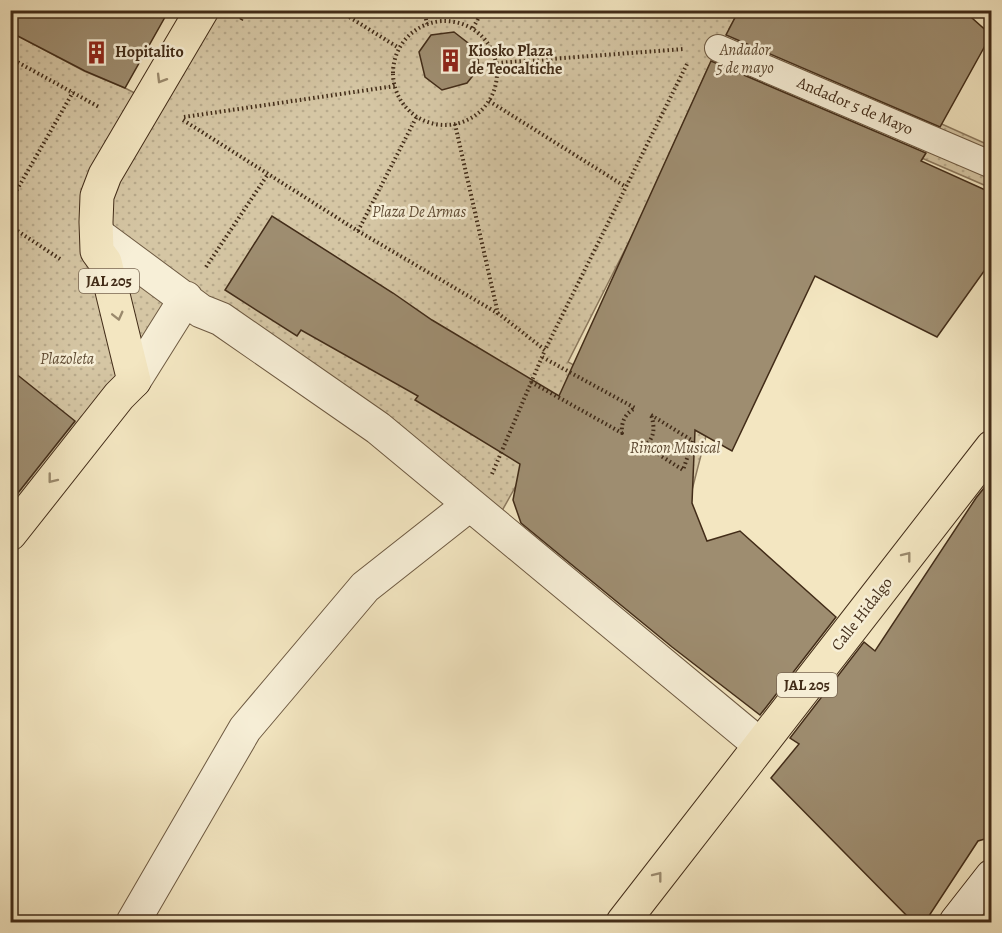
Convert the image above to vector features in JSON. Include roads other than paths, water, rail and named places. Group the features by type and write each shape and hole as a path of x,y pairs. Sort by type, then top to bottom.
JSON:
{"main road":[{"name":"JAL 205","path":"134,381 105,262 97,250 97,196 105,175 202,10"},
{"path":"10,534 119,396 134,381"},
{"name":"Calle Hidalgo","path":"623,922 992,447"}],"street":[{"name":"Andador 5 de Mayo","path":"706,48 992,165"},
{"path":"97,234 201,310 221,319 378,428 760,745"},
{"path":"134,381 186,298"},
{"path":"133,922 245,729 365,587 469,505"},
{"path":"956,922 992,876"}],"place":[{"name":"Hopitalito","path":"97,52"},
{"name":"Kiosko Plaza de Teocaltiche","path":"450,60"}],"park label":[{"name":"Andador 5 de mayo","path":"745,59"},
{"name":"Plaza De Armas","path":"419,212"},
{"name":"Plazoleta","path":"67,359"},
{"name":"Rincon Musical","path":"675,448"}]}
